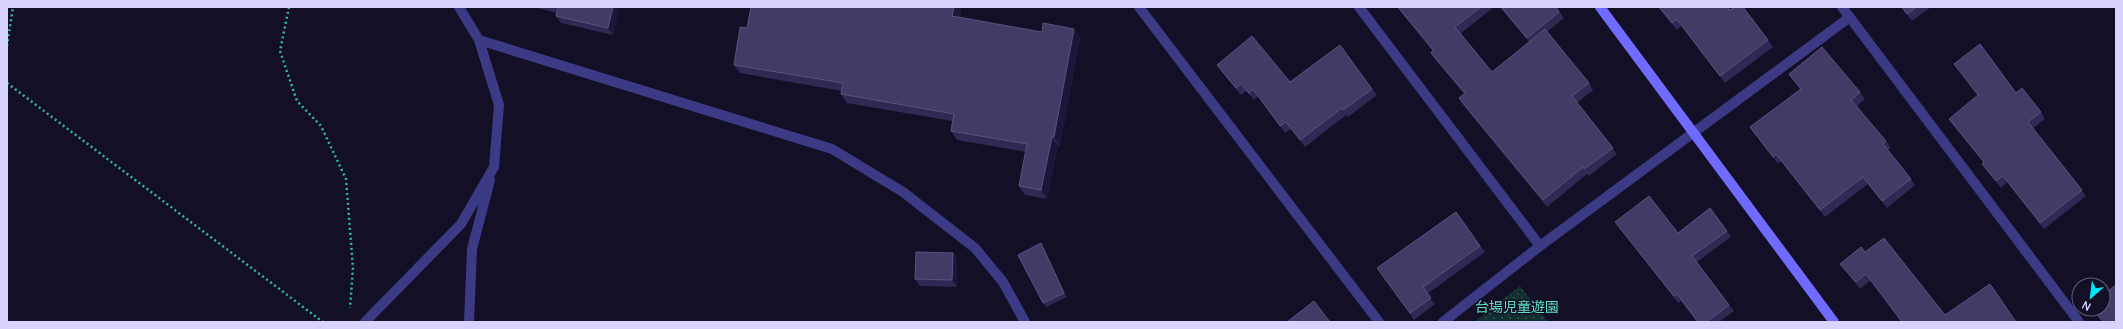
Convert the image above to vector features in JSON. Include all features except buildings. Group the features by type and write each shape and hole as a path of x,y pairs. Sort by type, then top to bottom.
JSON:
{"street":[{"path":"459,7 479,40 499,105 494,166 472,249 469,322"},
{"path":"1139,7 1379,322"},
{"path":"1359,7 1540,246"},
{"path":"1600,7 1695,132 1834,322"},
{"path":"1842,7 2079,322"},
{"path":"1443,322 1540,246 1850,18"},
{"path":"479,40 832,149 903,192 975,248 1003,282 1026,322"},
{"path":"365,322 461,224 494,166"}],"path":[{"path":"7,46 13,7"},
{"path":"289,7 280,51 297,101 322,126 346,179 353,268 349,314"},
{"path":"7,83 322,322"}],"green space":[{"name":"台場児童遊園","path":"1520,286 1548,322 1474,322"}]}
